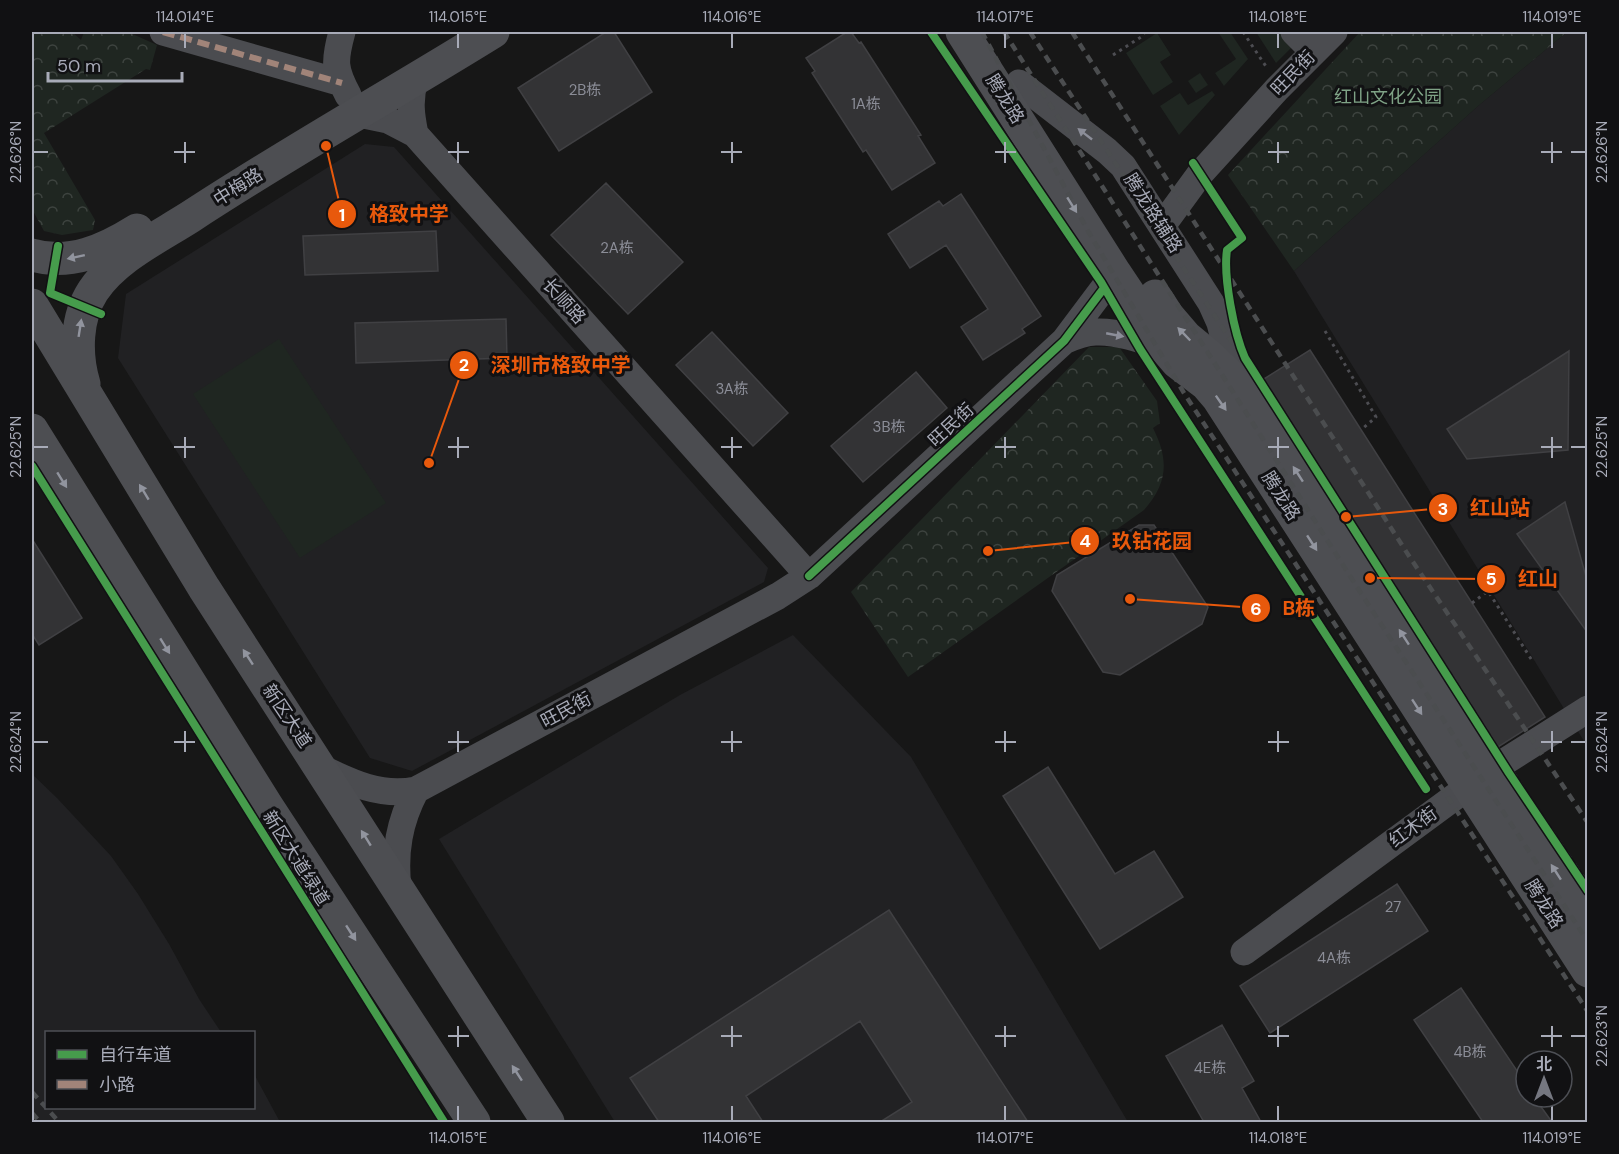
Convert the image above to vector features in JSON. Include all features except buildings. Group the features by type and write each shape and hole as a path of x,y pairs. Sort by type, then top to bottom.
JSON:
{"main road":[{"name":"中梅路","path":"32,255 51,260 70,258 103,249 118,242 453,32"},
{"name":"中梅路","path":"91,405 81,372 79,333 85,307 92,292 102,280 125,260 232,189 350,98 415,80 493,32"},
{"name":"腾龙路","path":"962,32 1165,348 1177,362 1206,384 1218,398 1479,779 1587,921"},
{"name":"腾龙路","path":"987,32 1168,316 1186,337 1235,381 1256,409 1479,779 1587,971"},
{"name":"新区大道","path":"32,305 204,588 548,1122"},
{"path":"32,430 261,796 474,1122"}],"street":[{"path":"163,32 350,98 415,134"},
{"path":"342,32 336,61 337,72 350,98"},
{"path":"1294,32 1314,52"},
{"name":"旺民街","path":"1162,226 1200,174 1276,89 1334,32"},
{"path":"415,80 410,108 415,134"},
{"name":"腾龙路辅路","path":"1019,83 1123,166 1211,303 1220,323 1235,381"},
{"name":"长顺路","path":"415,134 810,576"},
{"name":"旺民街","path":"416,790 778,596 810,576 1064,341 1115,273"},
{"path":"1064,341 1081,334 1097,332 1165,348"},
{"name":"红木街","path":"1244,952 1479,779 1587,709"},
{"path":"321,768 345,780 378,791 416,790 400,826 395,866 398,888"}],"path":[{"path":"1113,55 1145,32"},
{"path":"1243,32 1271,74"},
{"path":"1325,331 1376,417 1361,430"},
{"path":"1472,603 1488,591 1533,662"}],"shaded area":[{"path":"1567,32 1587,32 1587,746 1294,271 1478,106"},
{"path":"365,144 394,147 768,568 764,582 412,771 370,758 118,358 126,294"},
{"path":"793,635 911,757 1128,1122 615,1122 439,839 680,695"},
{"path":"32,774 111,856 138,894 199,999 220,1031 45,1031 45,1109 255,1109 255,1076 280,1122 32,1122"}],"green space":[{"path":"32,32 72,32 81,40 84,32 128,32 157,45 150,70 146,69 44,133 95,220 93,230 62,235 44,231 32,209"},
{"path":"1218,32 1230,32 1248,59 1224,86 1215,73 1236,59"},
{"path":"1256,32 1283,32 1293,46 1276,63"},
{"name":"红山文化公园","path":"1360,32 1567,32 1478,106 1294,271 1228,175"},
{"path":"1157,33 1171,55 1160,62 1173,82 1153,95 1126,53"},
{"path":"1200,73 1208,85 1196,93 1188,81"},
{"path":"1212,91 1215,95 1179,135 1160,106 1180,93 1188,105"},
{"path":"279,339 386,503 300,558 193,394"},
{"path":"1089,347 1119,347 1157,401 1160,423 1153,428 1164,461 1162,481 1158,490 1144,510 908,677 851,592"}],"railway":[{"path":"982,32 1088,231 1184,393 1588,1012"},
{"path":"1004,32 1357,587 1588,942"},
{"path":"1030,32 1588,885"},
{"path":"1072,32 1409,556 1588,823"},
{"path":"32,1092 45,1106"},
{"path":"47,1109 59,1122"},
{"path":"32,1113 40,1122"}],"marked path":[{"path":"163,32 342,83"}],"cycle path":[{"path":"931,32 1101,282 1140,349 1426,789"},
{"path":"1193,163 1242,238 1227,250 1226,261 1230,305 1245,358 1509,773 1588,891"},
{"path":"58,246 50,293 101,314"},
{"path":"809,576 1064,341 1104,288"},
{"name":"新区大道绿道","path":"32,466 444,1122"}],"place":[{"name":"格致中学","path":"326,146"},
{"name":"深圳市格致中学","path":"429,463"},
{"name":"红山站","path":"1346,517"},
{"name":"玖钻花园","path":"988,551"},
{"name":"红山","path":"1370,578"},
{"name":"B栋","path":"1130,599"}]}
